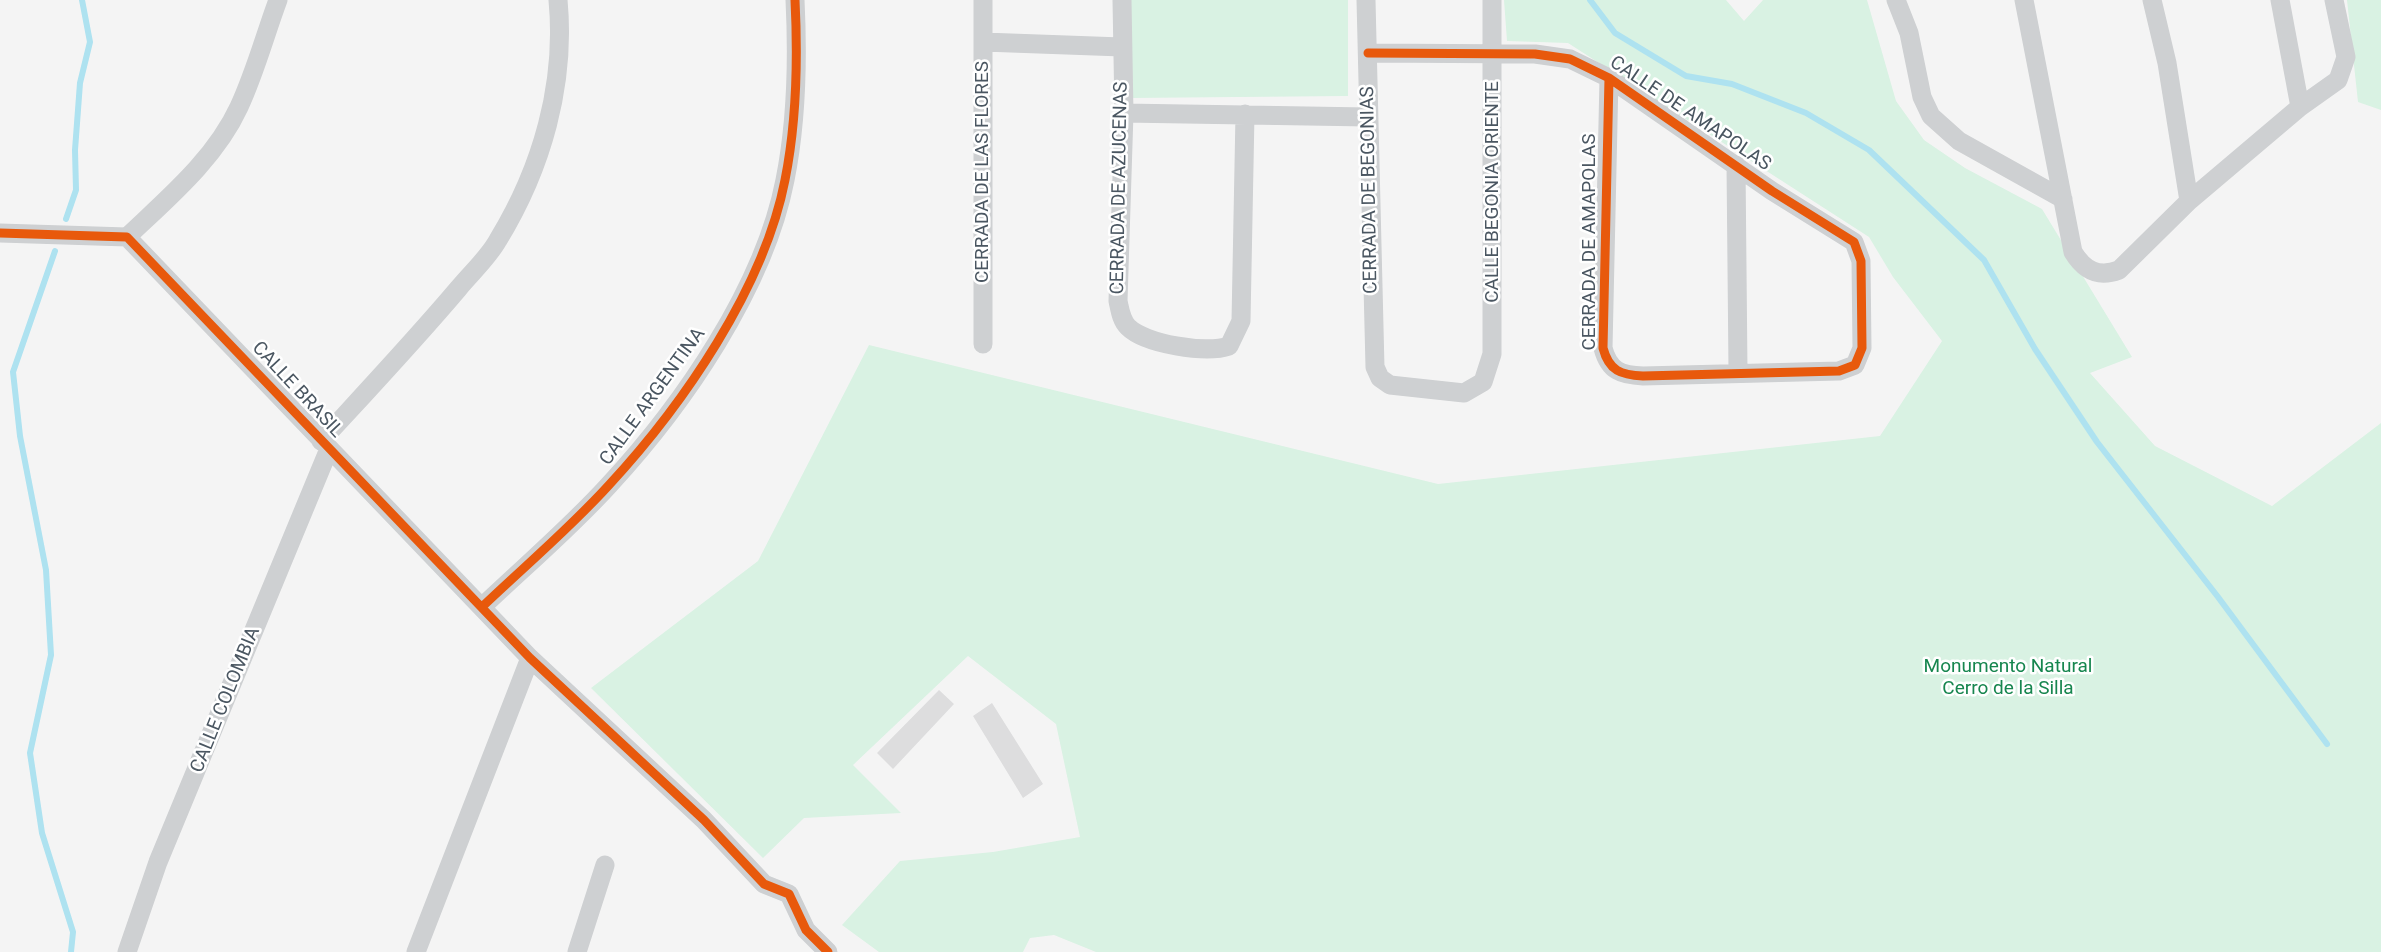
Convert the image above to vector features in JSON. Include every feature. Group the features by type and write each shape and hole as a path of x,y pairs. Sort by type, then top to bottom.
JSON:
{"street":[{"path":"0,233 127,237 186,180 213,149 239,107 278,0"},
{"path":"325,445 497,242 530,180 552,109 561,36 558,0"},
{"name":"CALLE ARGENTINA","path":"483,606 609,485 700,368 743,299 785,183 793,133 798,58 795,0"},
{"name":"CERRADA DE LAS FLORES","path":"983,344 984,0"},
{"name":"CERRADA DE AZUCENAS","path":"1122,0 1124,113 1118,301 1126,326 1136,333 1205,351 1229,346 1241,321 1245,114"},
{"name":"CERRADA DE BEGONIAS","path":"1367,0 1374,354 1380,378"},
{"name":"CALLE BEGONIA ORIENTE","path":"1380,378 1403,389 1464,393 1483,382 1492,354 1492,0"},
{"path":"1896,0 1909,33 1922,97 1931,116 1959,141 2063,199"},
{"path":"2024,0 2073,252 2080,264 2093,272 2106,275 2119,270 2189,201 2300,107 2338,80 2344,66 2334,0"},
{"path":"2152,0 2167,63 2189,201"},
{"path":"2280,0 2300,107"},
{"path":"983,42 1122,47"},
{"name":"CALLE DE AMAPOLAS","path":"1368,53 1494,53 1570,59 1609,78 1854,242 1861,261 1862,348 1855,365"},
{"name":"CERRADA DE AMAPOLAS","path":"1609,78 1603,348 1606,361 1614,370 1634,376 1738,371 1839,371 1855,365"},
{"path":"1124,113 1368,117"},
{"path":"1736,165 1738,371"},
{"name":"CALLE BRASIL","path":"127,237 530,658 704,820 764,884 789,894 806,930 828,952"},
{"name":"CALLE COLOMBIA","path":"127,952 158,862 325,445"},
{"path":"415,952 530,658"},
{"path":"577,952 606,864"}],"green space":[{"path":"1129,0 1348,0 1348,96 1129,98"},
{"name":"Monumento Natural Cerro de la Silla","path":"1504,0 1726,0 1744,21 1763,0 1867,0 1896,101 1924,140 1965,168 2042,209 2132,357 2090,373 2155,446 2272,506 2381,423 2381,952 1096,952 1054,935 1030,938 1023,952 879,952 842,925 900,861 993,852 1080,837 1056,724 968,656 853,765 901,813 804,818 763,858 591,688 758,561 869,345 1438,484 1880,436 1942,341 1893,277 1869,237 1568,43 1507,41"},
{"path":"2347,0 2381,0 2381,110 2358,102"}],"building":[{"path":"939,690 954,704 893,769 877,753"},
{"path":"992,703 1043,784 1023,798 973,716"}],"waterway":[{"path":"66,219 76,190 75,150 80,83 90,42 82,0"},
{"path":"1590,0 1615,33 1686,76 1732,84 1806,113 1869,150 1984,260 2035,349 2097,442 2218,597 2327,744"},
{"path":"55,251 13,372 20,436 46,570 51,655 30,753 42,833 73,932 71,952"}],"cycle path":[{"path":"483,606 579,516 637,453 692,382 740,303 759,262 785,180 796,90 795,0"},
{"path":"1368,53 1535,54 1570,59 1609,78 1772,191 1854,242 1861,261 1862,348 1855,365 1839,371 1643,376 1622,373 1612,367 1603,348 1609,78"},
{"path":"0,233 127,237 530,658 704,820 764,884 789,894 806,930 828,952"}]}
